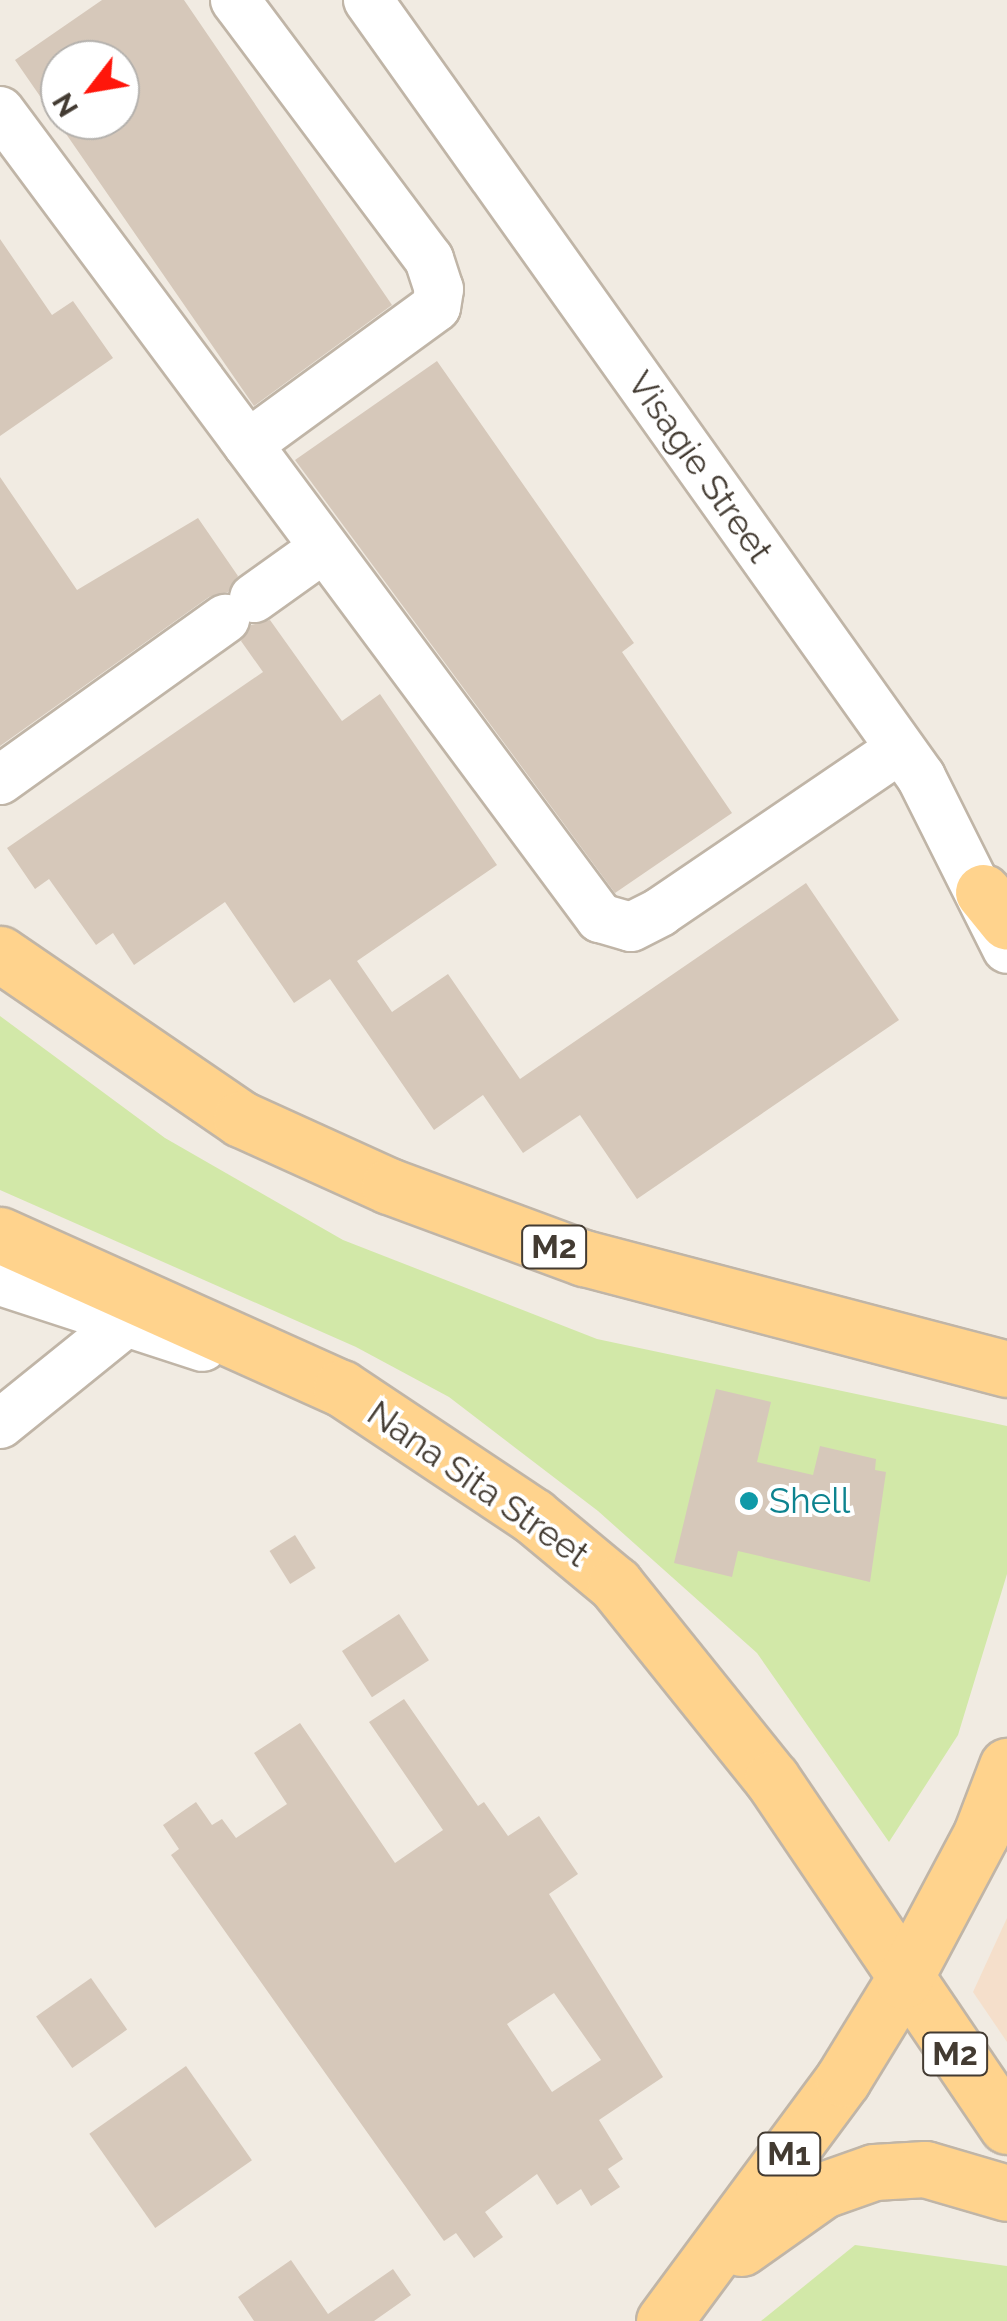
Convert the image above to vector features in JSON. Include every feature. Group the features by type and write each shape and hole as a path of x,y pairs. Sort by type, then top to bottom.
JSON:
{"main road":[{"name":"M2","path":"0,954 240,1118 389,1186 584,1258 1007,1369"},
{"name":"Nana Sita Street","path":"0,1235 341,1388 533,1516 614,1584 749,1748 904,1981"},
{"name":"M1","path":"666,2321 843,2080 904,1981 981,1834 1007,1766"},
{"name":"M2","path":"904,1981 1007,2126"},
{"path":"666,2321 754,2236 843,2182 925,2170 1007,2193"}],"street":[{"path":"234,0 429,260 440,289 436,307 248,444"},
{"name":"Visagie Street","path":"368,0 900,748 995,907 1007,949"},
{"path":"0,111 600,918 631,927 660,912 900,748"},
{"path":"0,780 324,548"},
{"path":"0,1281 124,1324 341,1388"},
{"path":"0,1424 124,1324"}],"shaded area":[{"path":"1007,1918 1007,2042 973,1992"}],"green space":[{"path":"0,1016 165,1138 343,1240 597,1339 1007,1426 1007,1574 958,1735 889,1842 757,1653 598,1511 449,1397 356,1347 0,1190"},
{"path":"855,2245 1007,2266 1007,2321 761,2321"}],"building":[{"path":"102,0 184,0 392,305 254,406 70,140 140,140 140,40 44,40"},
{"path":"40,43 40,96 15,60"},
{"path":"0,239 52,315 73,301 113,358 0,436"},
{"path":"437,361 634,643 622,652 732,813 615,893 295,460"},
{"path":"0,477 77,590 198,518 238,576 228,592 209,597 0,746"},
{"path":"270,620 342,721 380,694 497,865 357,961 392,1012 448,974 520,1079 806,883 899,1020 637,1199 580,1115 523,1153 483,1095 434,1130 330,979 294,1003 225,902 134,965 113,933 96,945 49,879 35,889 7,848 263,672 241,641 251,625"},
{"path":"716,1389 771,1402 757,1462 813,1475 820,1446 876,1459 875,1470 886,1472 870,1582 738,1551 732,1577 674,1563"},
{"path":"295,1535 316,1568 290,1584 270,1551"},
{"path":"399,1614 429,1660 372,1697 342,1651"},
{"path":"404,1699 478,1806 484,1802 508,1836 539,1816 578,1874 549,1894 663,2077 599,2120 623,2159 608,2169 620,2187 591,2206 581,2189 557,2205 537,2174 485,2212 503,2237 474,2258 456,2233 444,2241 171,1855 179,1849 163,1825 196,1802 212,1825 222,1819 236,1838 287,1804 254,1753 300,1723 395,1863 443,1830 369,1722","holes":["554,1993 601,2060 552,2092 507,2024"]},
{"path":"91,1978 127,2030 72,2068 36,2016"},
{"path":"186,2066 252,2160 155,2228 89,2134"},
{"path":"291,2260 328,2314 393,2269 411,2295 374,2321 254,2321 238,2297"}],"place":[{"name":"Shell","path":"749,1501"}]}
